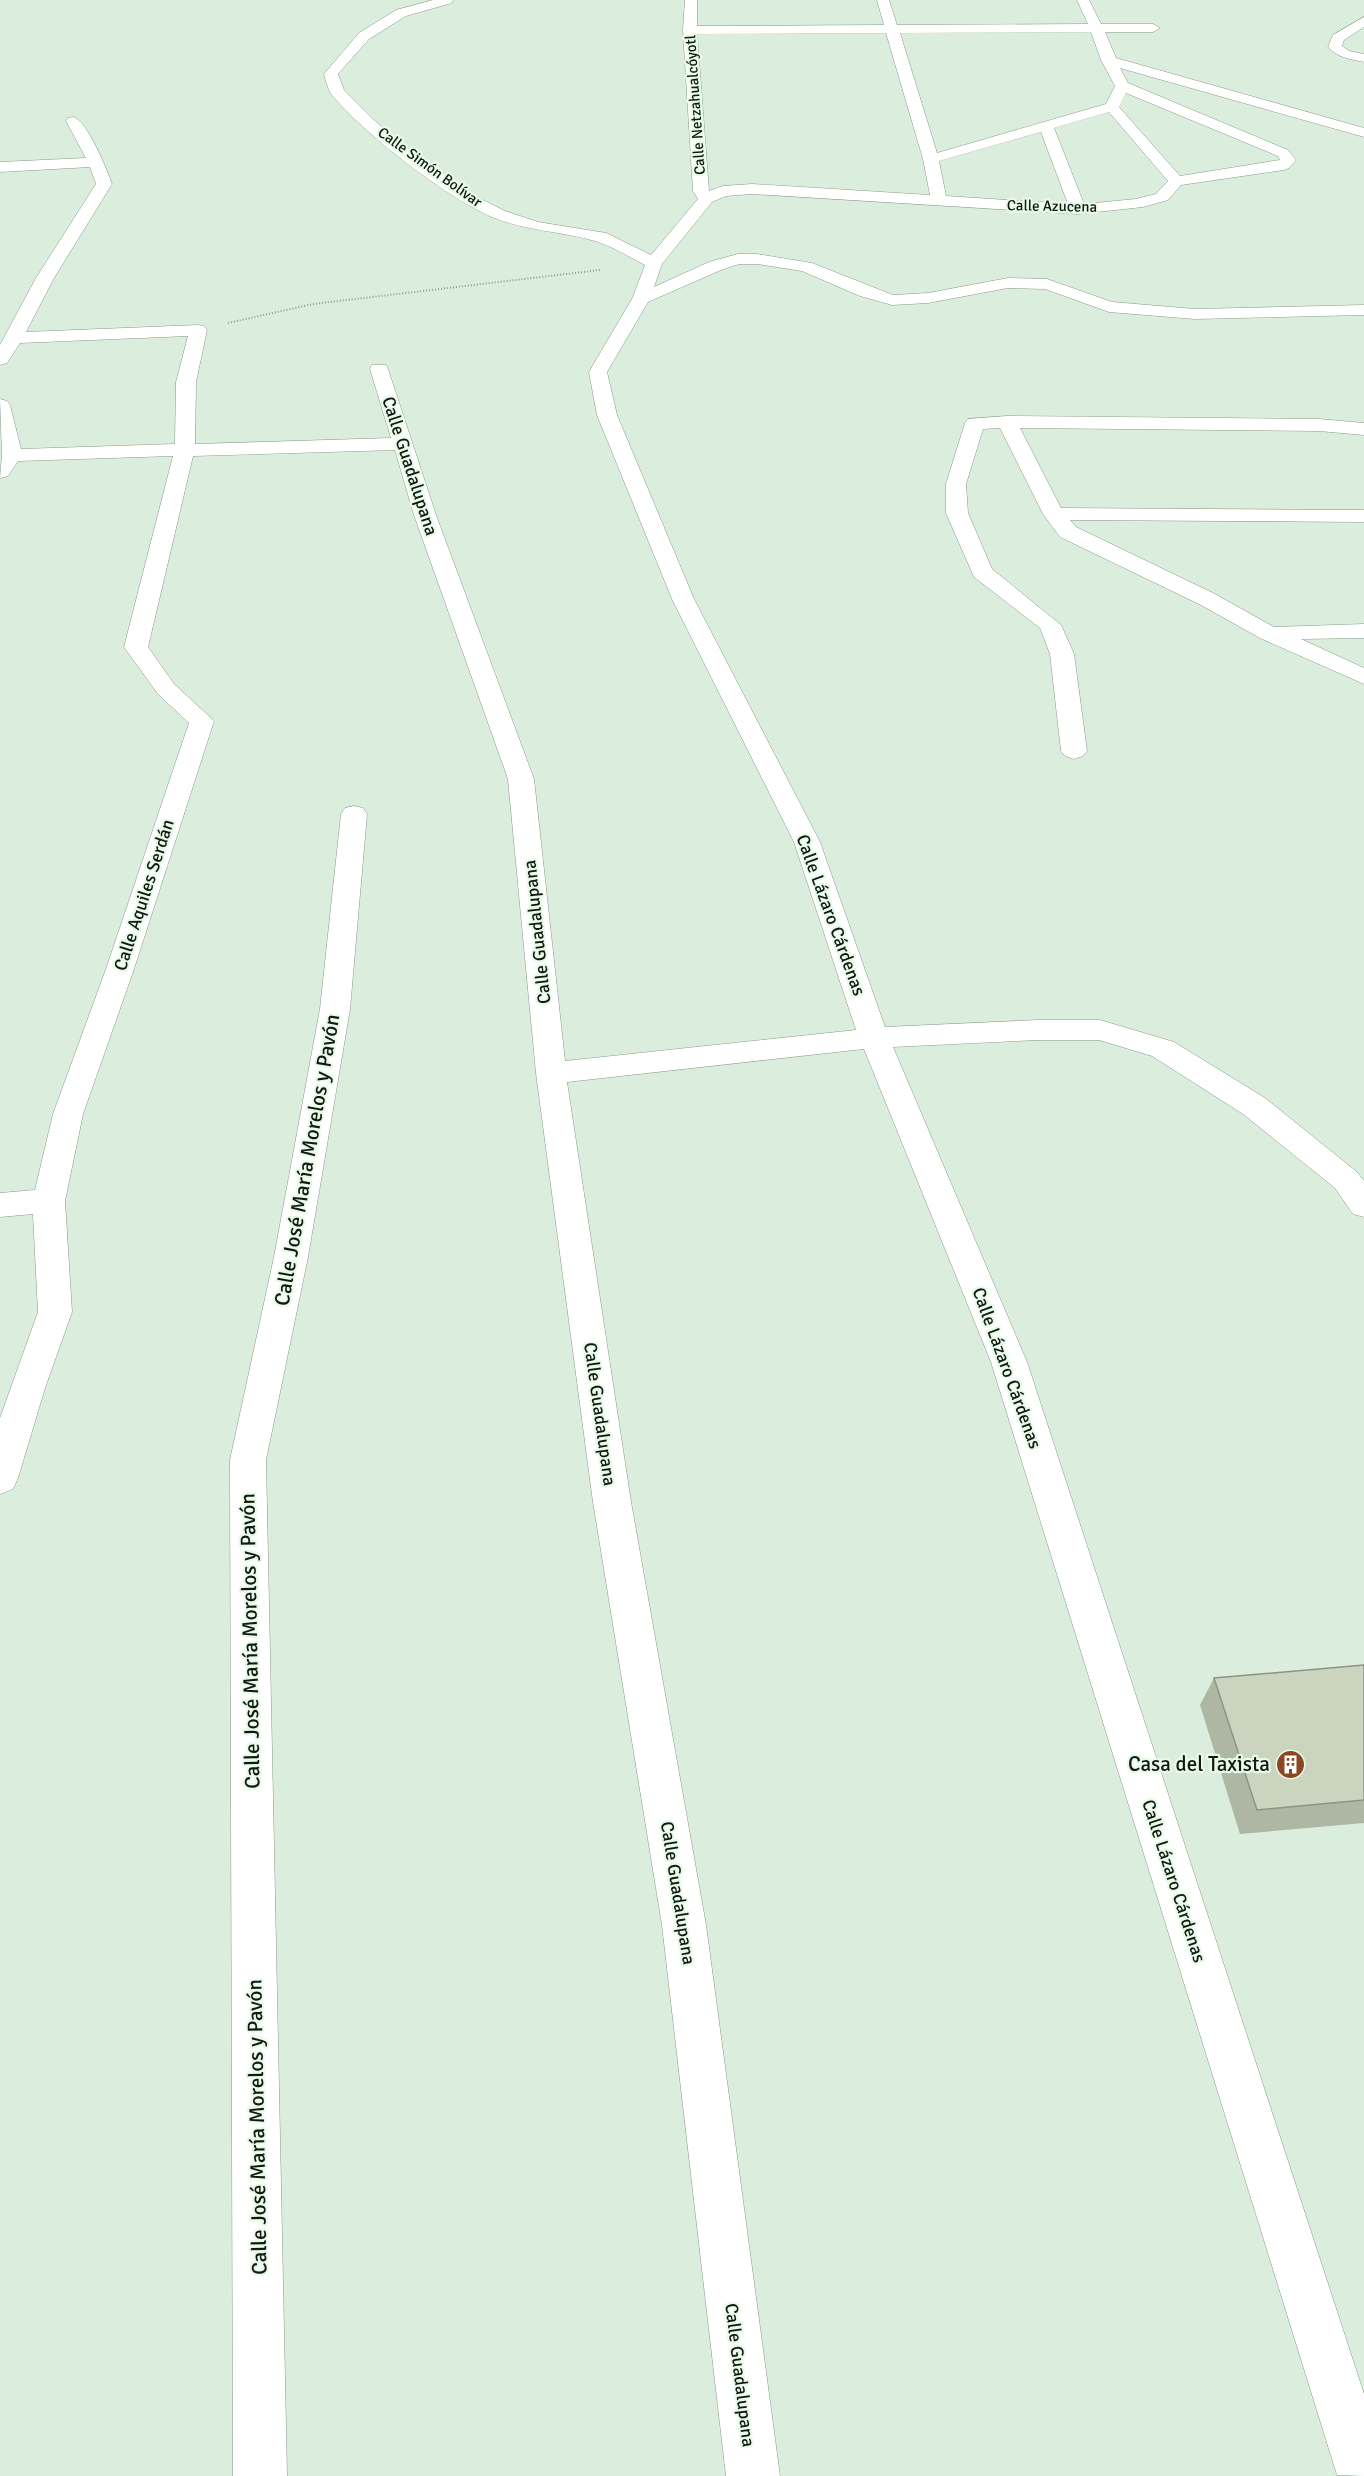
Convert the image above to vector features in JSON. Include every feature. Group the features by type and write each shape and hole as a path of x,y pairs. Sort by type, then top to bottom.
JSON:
{"street":[{"name":"Calle Simón Bolívar","path":"447,0 401,13 364,36 331,74 337,92 369,123 469,200 499,214 535,226 600,237 649,277"},
{"name":"Calle Netzahualcóyotl","path":"649,277 706,199 701,191 690,30 691,0"},
{"path":"883,0 931,159 939,202"},
{"path":"1083,0 1098,28 1107,60 1122,86 1283,153 1288,160 1284,165 1176,181 1112,107"},
{"path":"1364,21 1338,38 1335,46 1345,54 1364,58"},
{"path":"690,30 1153,28"},
{"path":"1107,60 1364,133"},
{"path":"931,159 1112,107 1122,86"},
{"path":"0,359 14,338 45,278 104,184 96,162 73,121"},
{"path":"1046,126 1078,209"},
{"path":"0,167 96,162"},
{"name":"Calle Azucena","path":"706,199 723,191 752,189 1078,209 1137,204 1162,197 1176,181"},
{"path":"649,277 715,266 738,259 757,259 806,267 866,292 892,300 928,298 1008,282 1047,284 1109,307 1195,314 1364,310"},
{"name":"Calle Lázaro Cárdenas","path":"649,277 598,372 607,415 683,599 807,842 874,1038 1009,1362 1364,2475"},
{"path":"14,338 198,330"},
{"name":"Calle Aquiles Serdán","path":"0,1478 27,1388 55,1312 49,1201 68,1114 120,969 202,721 166,689 136,647 185,448 186,382 198,330"},
{"name":"Calle Guadalupana","path":"379,369 425,515 521,779 551,1073 612,1502 684,1925 753,2476"},
{"path":"0,405 12,455 0,474"},
{"path":"1007,422 1054,514 1068,532 1207,599 1268,633 1363,678"},
{"path":"1074,751 1062,654 1050,625 982,572 957,513 956,484 975,423 1319,426 1364,429"},
{"path":"12,455 185,448 402,444"},
{"path":"1054,514 1364,516"},
{"path":"1268,633 1364,631"},
{"name":"Calle José María Morelos y Pavón","path":"260,2476 258,2102 248,1460 291,1257 334,1009 354,814"},
{"path":"551,1073 874,1038 1037,1030 1101,1030 1163,1049 1254,1106 1346,1180 1364,1205"},
{"path":"0,1205 49,1201"}],"path":[{"path":"198,330 313,304 584,271 649,277"}],"building":[{"name":"Casa del Taxista","path":"1364,1665 1364,1800 1257,1810 1214,1678"}],"place":[{"name":"Casa del Taxista","path":"1291,1764"}]}
